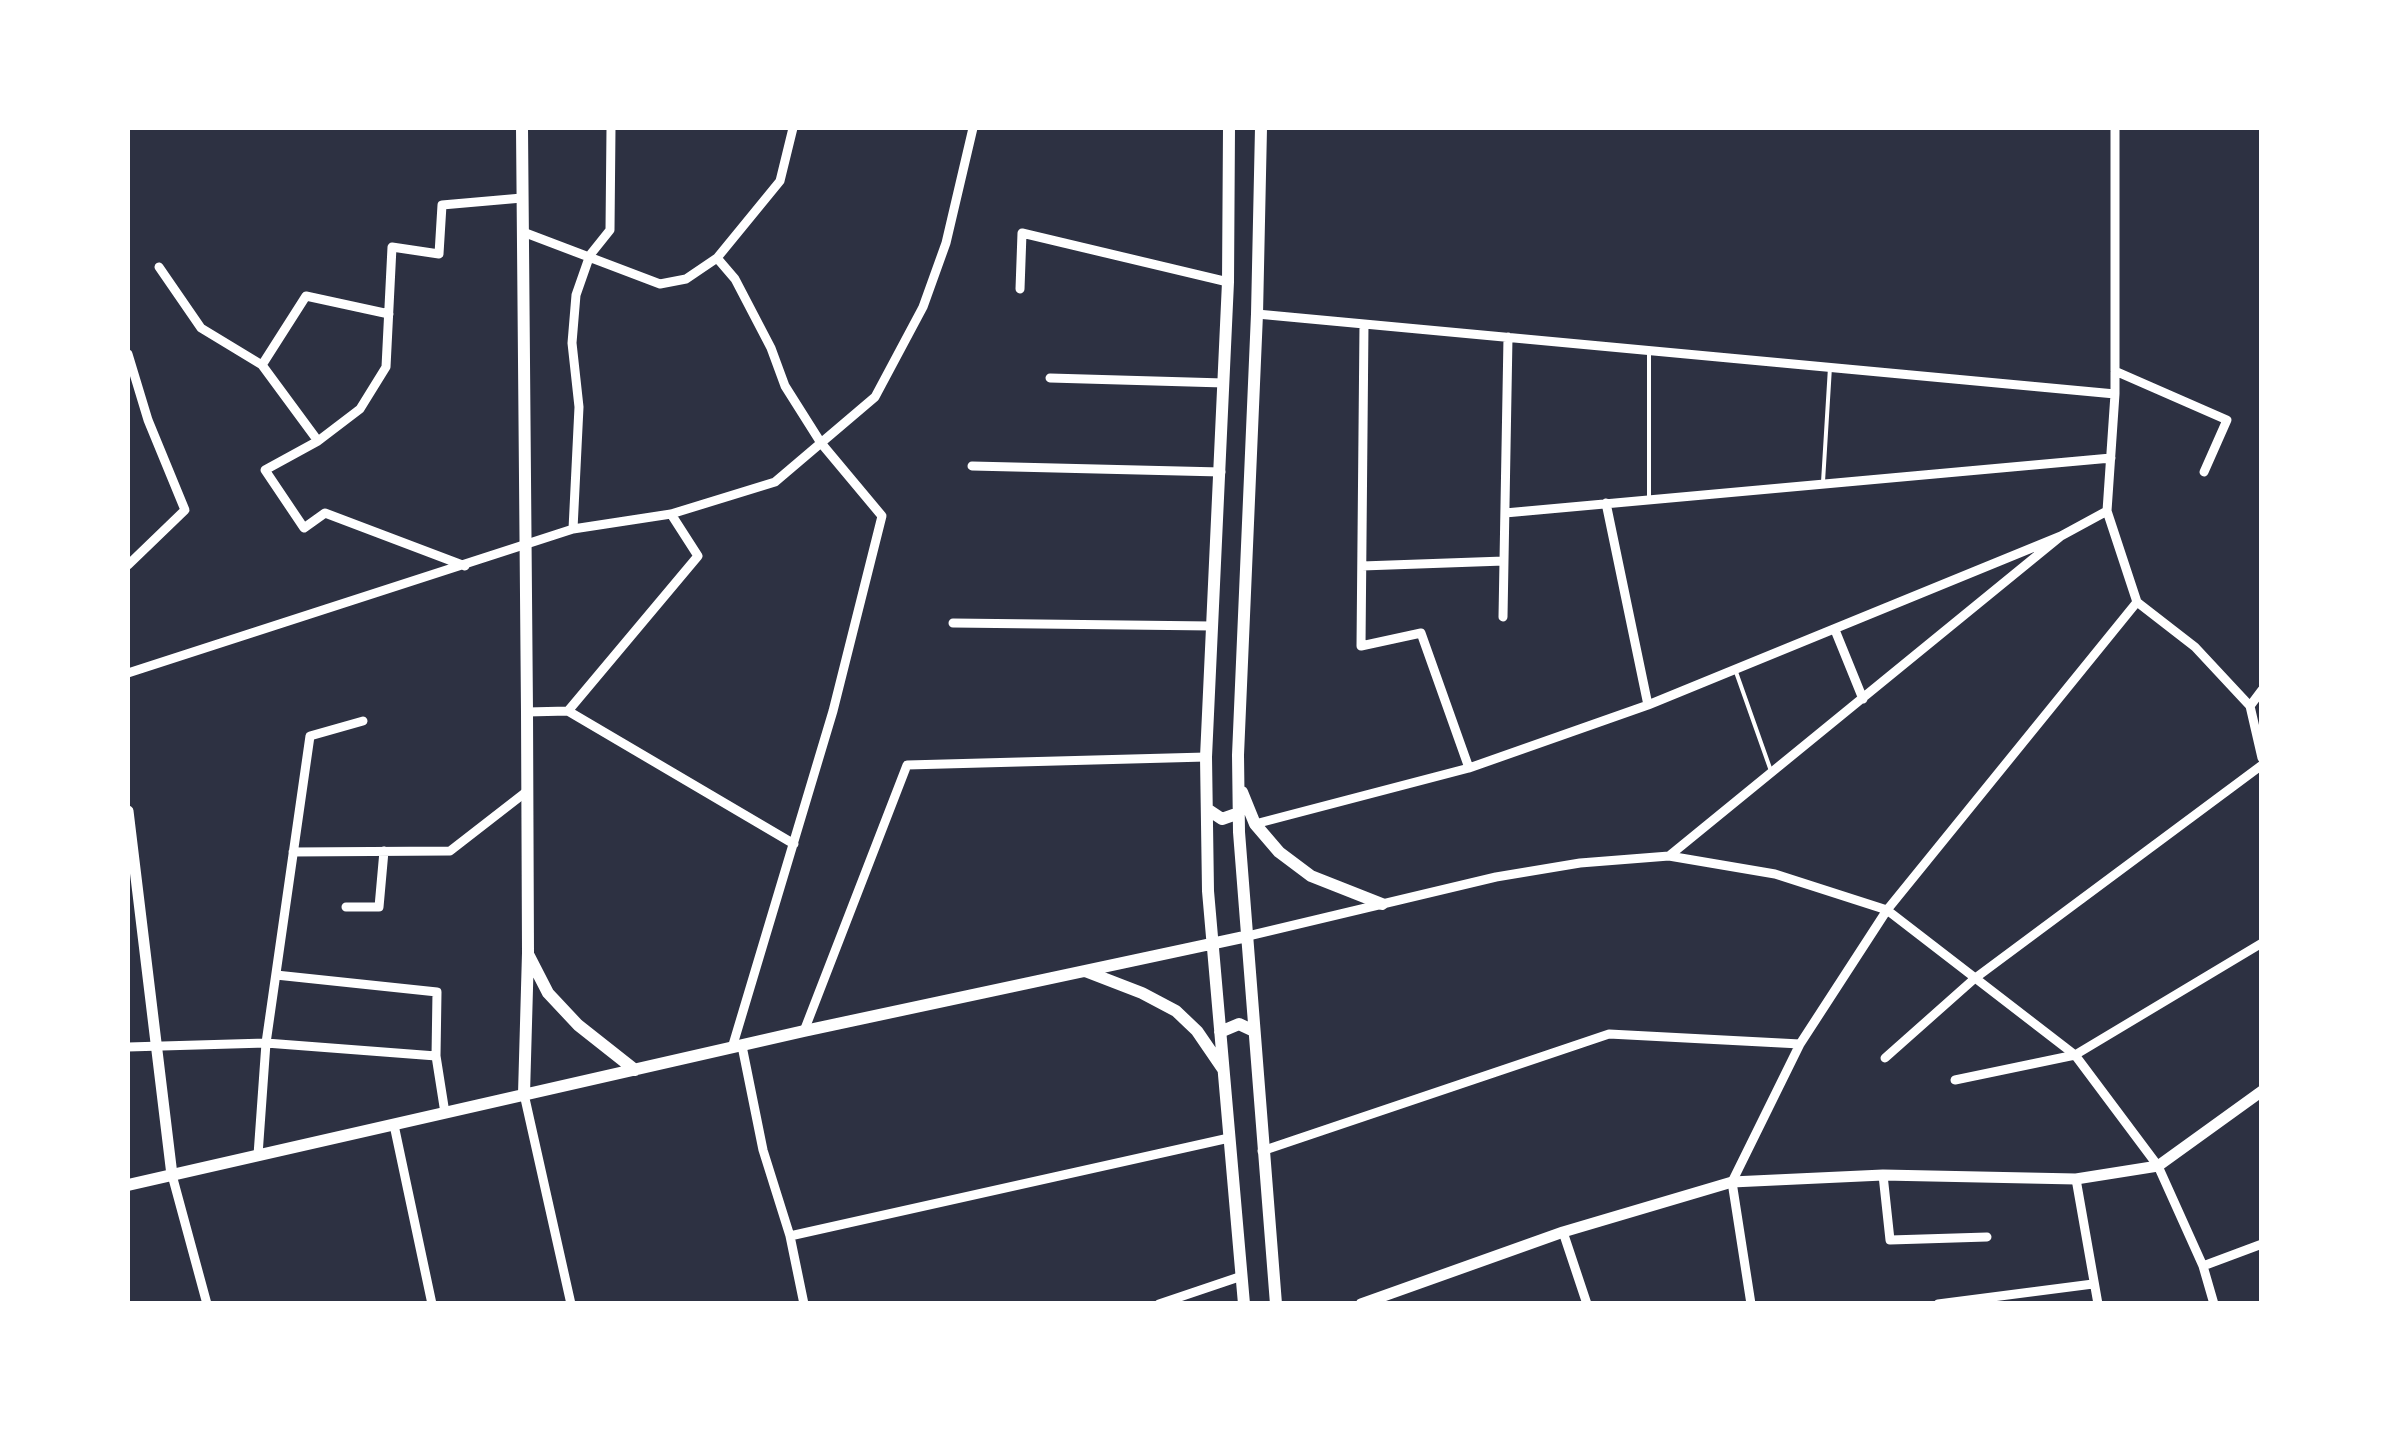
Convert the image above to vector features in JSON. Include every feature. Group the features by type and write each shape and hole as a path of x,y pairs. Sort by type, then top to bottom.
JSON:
{"main road":[{"path":"522,128 528,712 524,1094"},
{"path":"1228,128 1228,282 1206,757 1212,941 1244,1304"},
{"path":"1261,128 1238,784 1276,1304"},
{"path":"1238,784 1256,824 1279,852 1311,876 1382,904"},
{"path":"1207,810 1222,820 1239,814"},
{"path":"128,1185 1248,936"},
{"path":"528,953 548,992 578,1026 635,1070"},
{"path":"1082,970 1176,1010 1197,1031 1224,1070"},
{"path":"1220,1032 1239,1024 1254,1030"}],"street":[{"path":"573,530 579,407 572,343 576,295 590,255 610,230 611,128"},
{"path":"523,232 660,284 686,280 718,258 780,181 793,128"},
{"path":"128,673 573,530 671,514 775,482 875,397 923,307 946,242 973,128"},
{"path":"1885,1058 1974,979 2262,762 2250,706 2194,647 2137,602 2108,511 2115,394 2115,128"},
{"path":"465,566 326,513 304,528 266,470 318,441 360,409 386,366 392,248 439,254 442,205 522,198"},
{"path":"1020,289 1022,233 1228,282"},
{"path":"718,258 734,279 771,348 785,386 821,443 882,516 833,712 737,1047 790,1236 804,1304"},
{"path":"159,267 201,328 262,364 318,441"},
{"path":"262,364 306,296 389,314"},
{"path":"1257,314 2115,394"},
{"path":"1364,324 1362,646 1421,632 1468,768"},
{"path":"1502,616 1508,337"},
{"path":"128,354 148,420 186,510 128,565"},
{"path":"2115,371 2228,420 2204,472"},
{"path":"1050,378 1224,383"},
{"path":"1505,513 2111,458"},
{"path":"972,466 1221,472"},
{"path":"1606,503 1648,706"},
{"path":"1256,824 1468,768 1648,706 2062,536 2108,511"},
{"path":"568,711 698,556 671,514"},
{"path":"1670,856 2062,536"},
{"path":"1362,566 1504,561"},
{"path":"1750,1304 1732,1182 1800,1044 1887,910 2137,602"},
{"path":"952,624 1212,626"},
{"path":"1836,630 1863,698"},
{"path":"2250,706 2262,690"},
{"path":"528,712 568,711 794,844"},
{"path":"258,1156 266,1043 310,736 363,722"},
{"path":"804,1032 907,766 1206,757"},
{"path":"293,852 450,851 526,792"},
{"path":"128,811 172,1175 207,1304"},
{"path":"346,907 379,907 384,852"},
{"path":"1248,936 1496,876 1580,863 1670,856 1775,874 1887,910 2076,1055 2158,1166 2203,1266 2214,1304"},
{"path":"1955,1080 2076,1055 2262,943"},
{"path":"276,975 437,992 436,1056 445,1113"},
{"path":"1262,1151 1609,1034 1800,1044"},
{"path":"128,1047 266,1043 436,1056"},
{"path":"1361,1304 1563,1232 1732,1182 1882,1175 2076,1179 2158,1166 2262,1090"},
{"path":"524,1094 572,1304"},
{"path":"394,1124 432,1304"},
{"path":"790,1236 1230,1138"},
{"path":"1882,1175 1890,1240 1987,1237"},
{"path":"2076,1179 2098,1304"},
{"path":"1563,1232 1587,1304"},
{"path":"2203,1266 2262,1244"},
{"path":"1159,1304 1242,1276"},
{"path":"1938,1304 2093,1284"}],"lane":[{"path":"1649,500 1650,350"},
{"path":"1822,484 1830,367"},
{"path":"1736,672 1772,772"}]}
